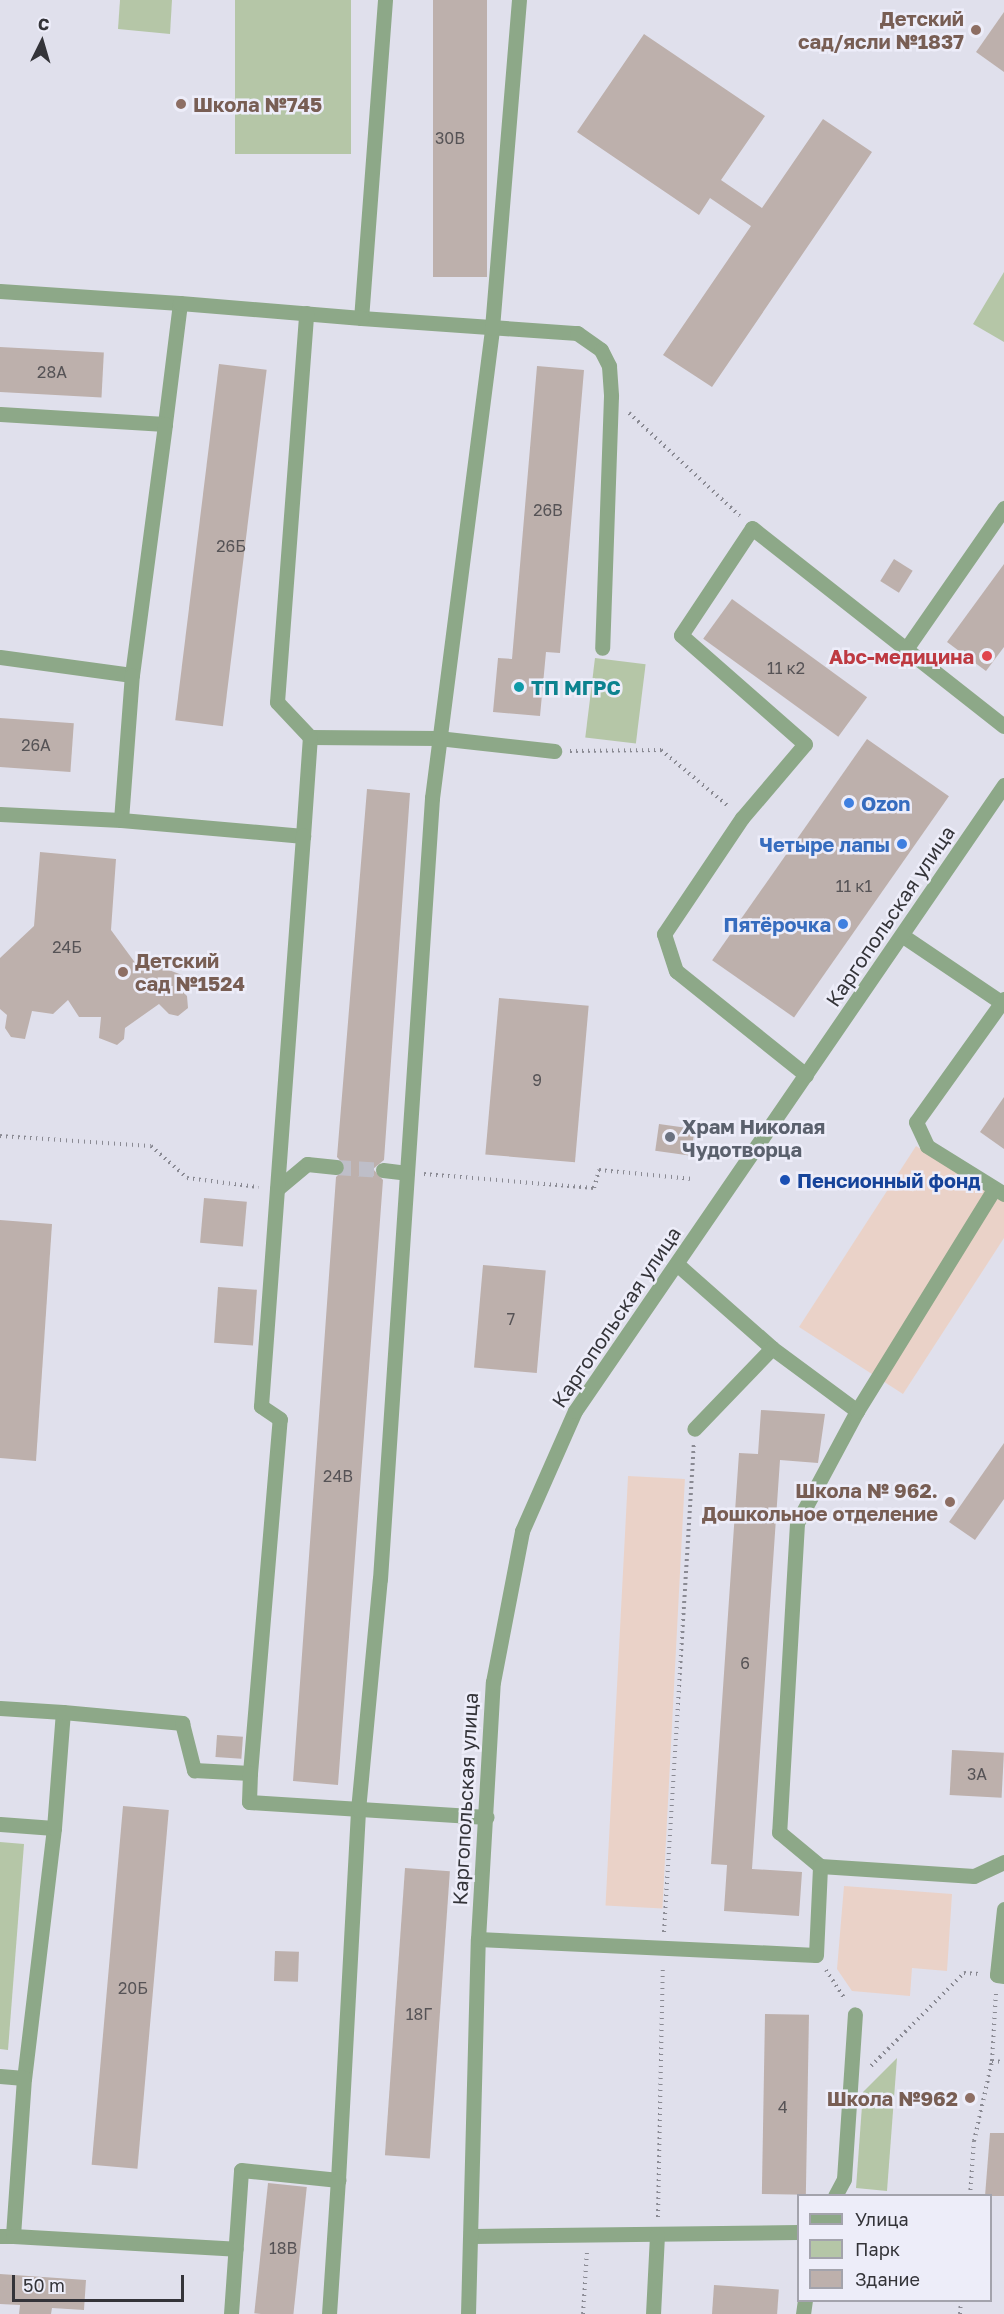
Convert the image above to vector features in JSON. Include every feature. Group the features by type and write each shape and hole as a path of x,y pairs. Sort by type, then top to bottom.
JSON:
{"street":[{"path":"361,318 385,0"},
{"path":"328,2314 338,2181 358,1810 380,1579 438,738 492,328 519,0"},
{"path":"0,291 577,333 601,350 609,366 611,396 602,648"},
{"path":"121,820 132,675 180,303"},
{"path":"306,313 277,702 310,737 438,738 554,751"},
{"path":"0,414 165,424"},
{"path":"906,649 1004,508"},
{"path":"806,1075 676,971 664,934 742,818 805,744 681,635 752,528 1004,726"},
{"path":"0,657 132,675"},
{"path":"310,737 261,1406 280,1419 249,1802 487,1817"},
{"name":"Каргопольская улица","path":"468,2314 473,2236 477,1939 487,1817 493,1683 522,1531 575,1411 678,1265 1004,785"},
{"path":"0,814 121,820 303,836"},
{"path":"903,936 1003,1002 916,1122 927,1146 998,1193 857,1411 797,1523 778,1832 820,1866 974,1875 1004,1862"},
{"path":"277,1189 307,1164 336,1167"},
{"path":"383,1170 407,1173"},
{"path":"678,1265 772,1348 857,1411"},
{"path":"694,1429 772,1348"},
{"path":"0,1708 182,1723 194,1770 250,1773"},
{"path":"63,1712 54,1828 7,2236 236,2249"},
{"path":"0,1824 54,1828"},
{"path":"477,1939 816,1955 820,1866"},
{"path":"1000,1976 1004,1909"},
{"path":"836,2194 844,2179 855,2014"},
{"path":"0,2076 24,2078"},
{"path":"231,2314 241,2170 338,2181"},
{"path":"473,2236 797,2232"},
{"path":"652,2314 657,2235"}],"path":[{"path":"611,396 752,528"},
{"path":"554,751 662,750 742,818"},
{"path":"0,1136 151,1146 187,1178 277,1189"},
{"path":"407,1173 594,1188 599,1170 694,1179"},
{"path":"657,2235 663,1946 694,1429"},
{"path":"816,1955 855,2014"},
{"path":"851,2086 964,1973 1000,1976 992,2061 974,2141 970,2194"},
{"path":"992,2061 1004,2062"},
{"path":"583,2314 588,2235"}],"shaded area":[{"path":"916,1146 1004,1202 1004,1238 903,1394 799,1327"},
{"path":"628,1476 685,1479 662,1908 605,1905"},
{"path":"844,1886 952,1894 947,1971 912,1968 910,1996 852,1991 837,1969"}],"green space":[{"path":"120,0 172,0 170,34 118,29"},
{"path":"235,0 351,0 351,154 235,154"},
{"path":"1004,272 1004,342 973,324"},
{"path":"595,658 646,664 636,744 585,737"},
{"path":"0,1842 24,1844 8,2050 0,2049"},
{"path":"897,2058 887,2191 856,2188 863,2092"}],"building":[{"path":"433,0 487,0 487,277 433,277"},
{"path":"1004,12 1004,72 976,52"},
{"path":"644,34 765,116 721,180 762,208 823,119 872,152 712,387 663,355 751,226 710,198 699,215 577,132"},
{"path":"0,347 104,352 102,397 0,392"},
{"path":"219,364 267,370 223,726 175,720"},
{"path":"537,366 584,370 560,653 546,652 540,716 493,712 498,658 512,659"},
{"path":"894,559 913,571 899,593 880,581"},
{"path":"1004,564 1004,647 986,671 947,642"},
{"path":"732,599 867,697 838,737 703,639"},
{"path":"0,718 74,723 70,772 0,767"},
{"path":"867,739 949,796 794,1018 712,960"},
{"path":"367,789 410,793 384,1160 373,1169 383,1180 338,1785 293,1781 336,1177 346,1167 337,1157"},
{"path":"40,852 116,859 111,930 136,964 144,957 157,958 161,967 182,975 181,990 187,996 188,1008 178,1016 169,1014 159,1004 125,1028 124,1039 117,1045 99,1038 101,1017 79,1017 68,1000 53,1014 32,1011 25,1039 11,1037 5,1028 7,1015 0,1009 0,958 34,926"},
{"path":"499,998 589,1006 575,1162 485,1154"},
{"path":"1004,1097 1004,1149 980,1132"},
{"name":"Храм Николая Чудотворца","path":"659,1124 695,1129 691,1156 655,1151"},
{"path":"204,1198 247,1202 243,1247 200,1243"},
{"path":"0,1220 52,1224 36,1461 0,1458"},
{"path":"483,1265 546,1270 537,1373 474,1368"},
{"path":"218,1287 257,1290 253,1346 214,1343"},
{"path":"761,1410 825,1414 818,1463 780,1460 752,1869 802,1872 799,1916 724,1911 727,1865 711,1864 739,1453 758,1454"},
{"path":"1004,1443 1004,1499 975,1540 949,1522"},
{"path":"217,1735 243,1737 241,1759 215,1757"},
{"path":"952,1750 1004,1753 1002,1798 950,1795"},
{"path":"123,1806 169,1810 137,2169 92,2165"},
{"path":"405,1868 450,1871 430,2158 385,2155"},
{"path":"275,1951 299,1952 298,1982 274,1981"},
{"path":"765,2014 809,2015 806,2194 762,2194"},
{"path":"990,2133 1004,2133 1004,2196 985,2194"},
{"path":"268,2183 307,2187 293,2314 254,2313"},
{"path":"0,2274 86,2280 84,2310 52,2308 51,2314 19,2314 20,2305 0,2304"},
{"path":"714,2285 779,2290 777,2314 712,2314"}],"tunnel":[{"path":"336,1167 383,1170"}],"place":[{"name":"Детский сад/ясли №1837","path":"976,30"},
{"name":"Школа №745","path":"181,104"},
{"name":"Abc-медицина","path":"987,656"},
{"name":"ТП МГРС","path":"519,687"},
{"name":"Ozon","path":"849,803"},
{"name":"Четыре лапы","path":"902,844"},
{"name":"Пятёрочка","path":"843,924"},
{"name":"Детский сад №1524","path":"123,972"},
{"name":"Храм Николая Чудотворца","path":"670,1137"},
{"name":"Пенсионный фонд","path":"785,1180"},
{"name":"Школа № 962. Дошкольное отделение","path":"950,1502"},
{"name":"Школа №962","path":"970,2098"}]}
